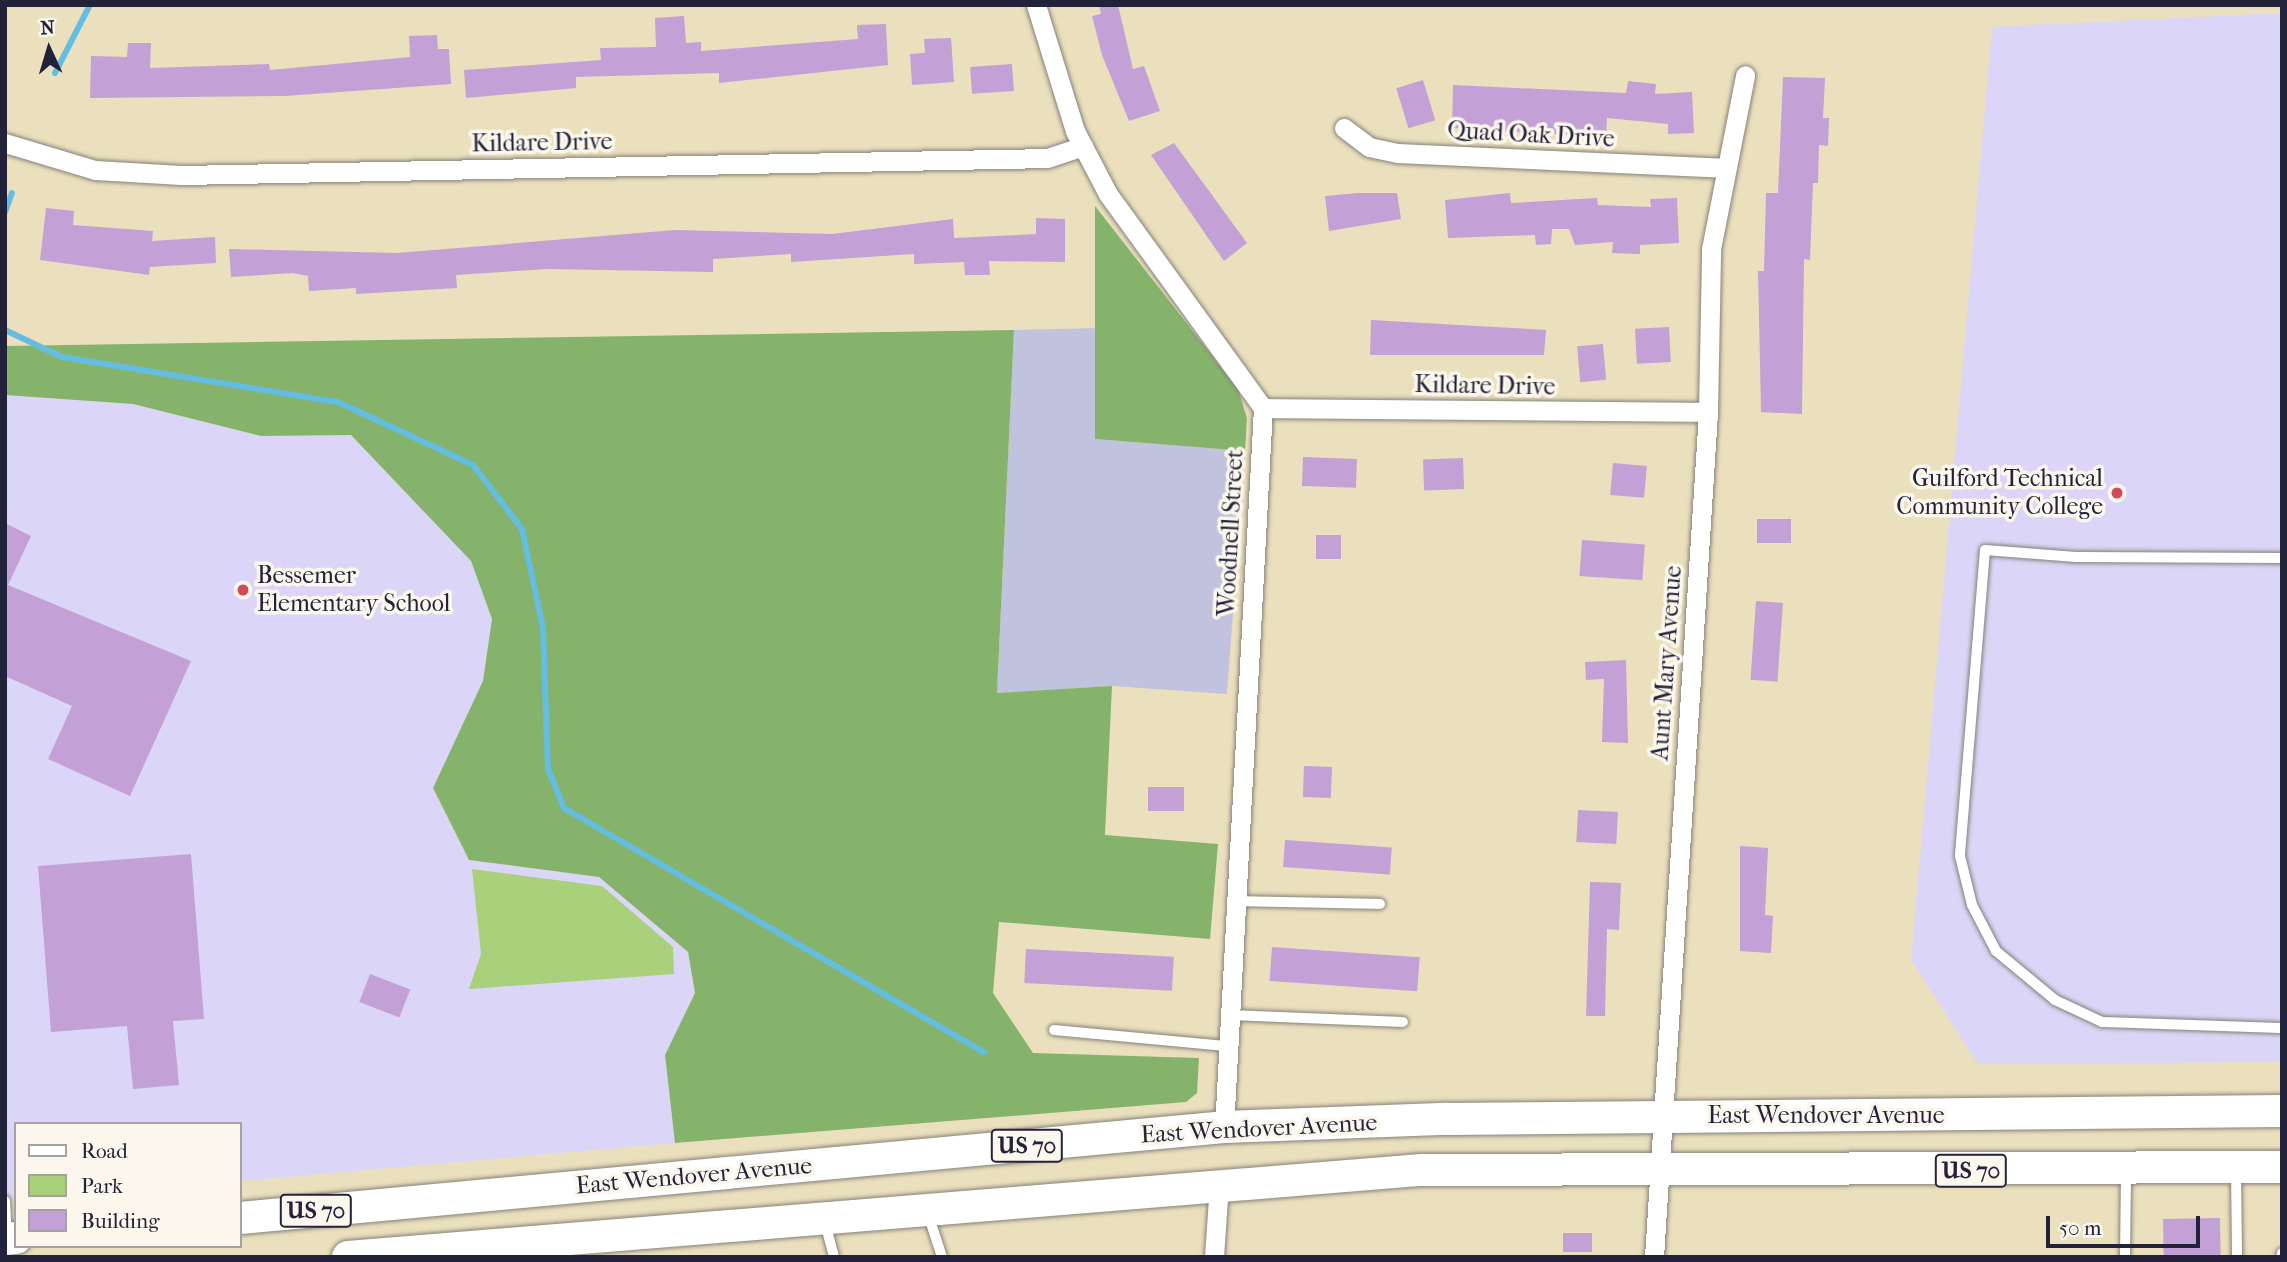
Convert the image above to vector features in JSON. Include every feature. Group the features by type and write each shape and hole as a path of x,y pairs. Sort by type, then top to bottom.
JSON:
{"highway":[{"name":"East Wendover Avenue","path":"242,1217 1224,1128 1663,1117 2282,1111"},
{"name":"East Wendover Avenue","path":"348,1257 926,1207 1421,1170 2282,1167"}],"street":[{"path":"1036,5 1049,61 1083,146 1108,194 1263,408"},
{"name":"Aunt Mary Avenue","path":"1654,1257 1708,412 1711,249 1723,168 1745,75"},
{"name":"Quad Oak Drive","path":"1344,128 1369,147 1397,153 1723,168"},
{"name":"Kildare Drive","path":"5,142 95,170 181,175 1047,158 1083,146"},
{"name":"Kildare Drive","path":"1263,408 1708,412"},
{"name":"Woodnell Street","path":"1224,1128 1263,408"},
{"path":"1214,1257 1219,1184"}],"lane":[{"path":"2282,558 2076,557 1985,550 1960,856 1972,905 1996,951 2055,1000 2102,1022 2282,1028"},
{"path":"1236,901 1380,904"},
{"path":"1230,1015 1403,1022"},
{"path":"1054,1030 1228,1046"},
{"path":"2236,1167 2237,1257"},
{"path":"2125,1257 2126,1169"},
{"path":"5,1201 10,1239"},
{"path":"926,1207 942,1257"},
{"path":"822,1216 834,1257"}],"shaded area":[{"name":"Guilford Technical Community College","path":"2282,13 2282,1062 1978,1064 1911,960 1992,27"},
{"path":"1099,328 1095,439 1245,451 1227,694 1112,686 997,693 1014,330"},
{"path":"5,395 133,404 261,436 351,435 471,561 492,619 483,681 433,788 469,860 599,877 688,952 695,993 665,1055 675,1143 242,1181 242,1122 14,1122 14,1200 5,1201"}],"green space":[{"path":"1095,206 1238,389 1247,418 1245,451 1095,439"},
{"path":"1014,330 997,693 1112,686 1105,835 1218,844 1210,939 999,922 993,993 1033,1053 1199,1058 1197,1093 1186,1102 675,1143 665,1055 695,993 688,952 599,877 469,860 433,788 483,681 492,619 471,561 351,435 261,436 133,404 5,395 5,346"},
{"path":"472,869 602,886 673,947 674,974 469,989 481,954"}],"building":[{"path":"1099,5 1118,5 1133,69 1144,66 1160,111 1129,121 1102,55 1092,16 1101,14"},
{"path":"684,16 686,43 701,42 701,51 858,39 857,25 886,24 888,65 719,83 719,73 576,77 576,88 466,98 464,70 601,60 600,48 656,47 655,18"},
{"path":"437,35 438,49 449,49 451,84 285,96 90,98 91,56 127,57 128,43 151,43 150,68 269,64 270,70 410,57 409,36"},
{"path":"951,38 954,82 912,85 910,54 925,53 924,39"},
{"path":"1012,64 1014,91 972,94 970,67"},
{"path":"1783,77 1825,78 1823,118 1829,118 1828,146 1819,145 1818,183 1813,183 1810,260 1804,259 1802,414 1761,412 1758,271 1764,271 1766,193 1778,193"},
{"path":"1423,80 1435,120 1409,128 1396,88"},
{"path":"1628,81 1656,84 1655,94 1692,92 1694,133 1668,134 1668,124 1607,118 1606,137 1452,128 1453,85 1626,93"},
{"path":"1174,143 1247,243 1224,261 1151,155"},
{"path":"1397,193 1401,219 1329,231 1325,196"},
{"path":"1510,193 1511,203 1597,198 1598,205 1651,207 1650,199 1677,198 1679,243 1640,245 1640,254 1612,253 1613,242 1575,245 1569,229 1552,229 1551,244 1536,245 1535,235 1448,238 1445,200"},
{"path":"46,208 74,211 73,225 153,231 152,241 215,237 216,263 150,267 149,275 40,260"},
{"path":"1036,218 1065,219 1065,262 989,261 990,275 965,275 964,262 914,264 914,254 791,262 791,254 713,259 713,272 548,269 456,275 457,288 356,294 356,288 309,291 308,276 293,273 231,277 229,249 397,253 675,230 832,234 953,219 954,238 1036,234"},
{"path":"1371,320 1546,330 1544,355 1370,355"},
{"path":"1669,327 1671,362 1637,364 1635,329"},
{"path":"1603,344 1606,380 1580,382 1577,346"},
{"path":"1303,457 1357,459 1356,488 1302,486"},
{"path":"1463,458 1464,489 1424,490 1423,459"},
{"path":"1613,463 1647,466 1644,498 1610,495"},
{"path":"1757,519 1791,519 1791,543 1757,543"},
{"path":"5,523 31,536 8,585 191,661 130,796 48,759 72,706 5,676"},
{"path":"1316,535 1341,535 1341,559 1316,559"},
{"path":"1582,540 1645,544 1642,580 1579,576"},
{"path":"1756,601 1783,603 1777,682 1750,680"},
{"path":"1626,660 1628,743 1602,742 1604,679 1586,680 1585,662"},
{"path":"1304,766 1332,767 1331,798 1303,797"},
{"path":"1148,787 1184,787 1184,811 1148,811"},
{"path":"1578,810 1618,812 1616,844 1576,842"},
{"path":"1285,840 1392,847 1390,874 1283,867"},
{"path":"1740,846 1768,848 1765,915 1773,916 1771,953 1740,951"},
{"path":"191,854 204,1019 173,1021 179,1085 133,1089 127,1026 51,1032 38,866"},
{"path":"1590,882 1621,883 1619,930 1607,929 1605,1016 1586,1016"},
{"path":"1272,947 1420,957 1417,991 1270,981"},
{"path":"1026,949 1174,957 1172,991 1024,983"},
{"path":"370,974 410,989 399,1017 359,1002"},
{"path":"2220,1218 2221,1257 2164,1257 2163,1219"},
{"path":"1563,1233 1592,1233 1592,1252 1563,1252"}],"waterway":[{"path":"55,73 90,5"},
{"path":"5,212 12,193"},
{"path":"5,330 62,357 338,402 473,465 522,529 543,628 548,769 564,808 984,1052"}],"place":[{"name":"Guilford Technical Community College","path":"2117,493"},
{"name":"Bessemer Elementary School","path":"243,590"}]}
